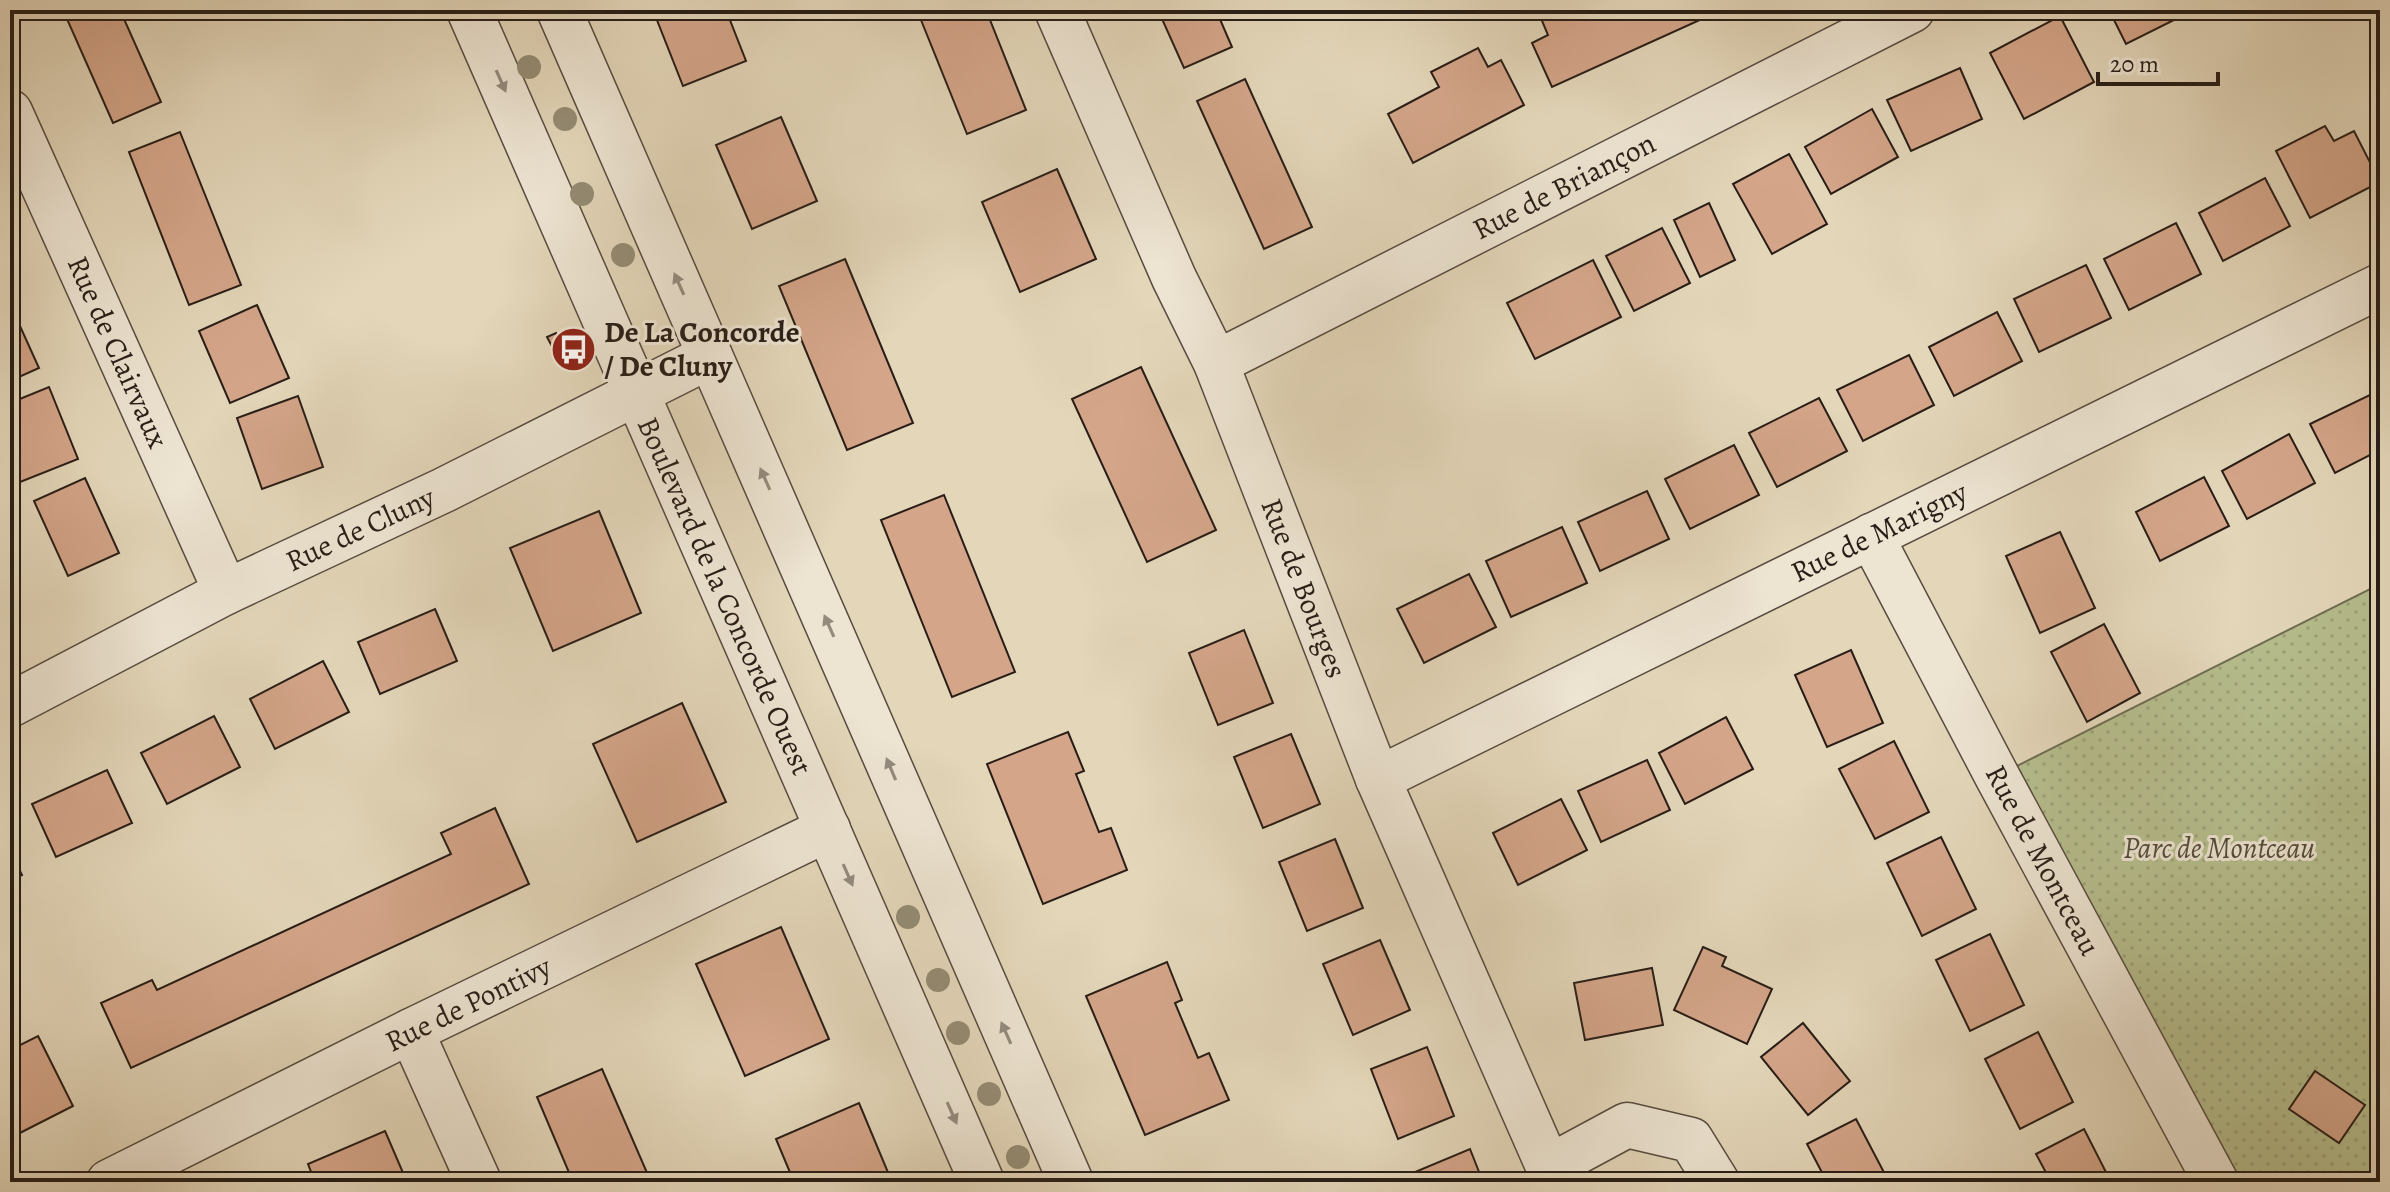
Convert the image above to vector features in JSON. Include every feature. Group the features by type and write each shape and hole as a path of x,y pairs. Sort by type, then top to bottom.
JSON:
{"street":[{"name":"Boulevard de la Concorde Ouest","path":"469,10 982,1182"},
{"path":"559,10 1071,1182"},
{"name":"Rue de Bourges","path":"1057,10 1174,278 1216,363 1378,779 1552,1174 1627,1125 1691,1140 1717,1182"},
{"name":"Rue de Briançon","path":"1216,363 1912,10"},
{"name":"Rue de Clairvaux","path":"10,112 226,592"},
{"name":"Rue de Marigny","path":"1378,779 2380,286"},
{"name":"Rue de Cluny","path":"10,705 226,592 444,490 710,356"},
{"name":"Rue de Montceau","path":"1871,536 2216,1182"},
{"name":"Rue de Pontivy","path":"109,1182 411,1031 828,829"},
{"path":"411,1031 479,1182"}],"green space":[{"name":"Parc de Montceau","path":"2380,584 2380,1182 2216,1182 1997,776"}],"building":[{"path":"63,10 120,10 161,102 113,123"},
{"path":"653,10 726,10 746,61 683,86"},
{"path":"917,10 986,10 1026,110 967,134"},
{"path":"1158,10 1216,10 1232,47 1184,68"},
{"path":"1562,10 1567,20 1588,10 1698,10 1702,19 1552,87 1532,43 1548,35 1540,16"},
{"path":"2109,10 2194,10 2126,44"},
{"path":"2060,16 2094,82 2024,119 1990,53"},
{"path":"1478,48 1488,67 1501,60 1524,105 1413,163 1388,114 1439,87 1431,72"},
{"path":"1960,68 1982,119 1911,151 1887,100"},
{"path":"1245,79 1312,227 1264,249 1197,101"},
{"path":"1872,109 1898,157 1831,194 1805,147"},
{"path":"781,117 817,201 752,229 716,145"},
{"path":"2325,126 2334,141 2354,131 2380,182 2310,218 2276,151"},
{"path":"180,132 241,285 189,305 129,152"},
{"path":"1789,154 1827,224 1772,254 1733,184"},
{"path":"1057,169 1096,259 1020,292 982,202"},
{"path":"2265,178 2290,226 2223,261 2199,213"},
{"path":"1709,203 1735,260 1700,277 1674,220"},
{"path":"2176,223 2201,274 2129,310 2104,259"},
{"path":"1662,228 1690,283 1634,311 1606,256"},
{"path":"845,259 913,423 847,450 779,286"},
{"path":"1593,260 1621,317 1535,359 1507,303"},
{"path":"2086,265 2111,318 2039,352 2014,299"},
{"path":"10,304 39,368 10,381"},
{"path":"257,305 289,378 230,403 199,331"},
{"path":"1997,312 2022,361 1954,396 1929,347"},
{"path":"556,333 565,353 557,356 547,337"},
{"path":"1909,355 1934,405 1863,441 1837,390"},
{"path":"1141,367 1216,530 1147,562 1072,399"},
{"path":"49,387 78,459 10,486 10,448 13,446 10,438 10,403"},
{"path":"2378,391 2380,450 2335,473 2310,424"},
{"path":"298,396 323,467 262,489 237,418"},
{"path":"1819,398 1847,451 1777,487 1749,433"},
{"path":"2289,434 2315,483 2247,519 2222,471"},
{"path":"1734,445 1759,495 1690,529 1665,479"},
{"path":"2204,477 2229,526 2160,561 2136,512"},
{"path":"85,478 119,553 68,576 34,501"},
{"path":"1647,491 1669,539 1600,571 1578,522"},
{"path":"944,495 1015,672 952,697 881,520"},
{"path":"599,511 641,613 553,651 510,548"},
{"path":"1562,527 1587,583 1511,617 1486,561"},
{"path":"2060,532 2095,608 2040,633 2006,556"},
{"path":"1469,574 1496,627 1424,663 1397,609"},
{"path":"435,609 457,661 380,694 358,642"},
{"path":"2104,624 2140,693 2087,722 2051,652"},
{"path":"1244,630 1273,703 1218,725 1189,653"},
{"path":"1851,650 1883,723 1827,747 1795,675"},
{"path":"323,661 349,712 275,749 250,699"},
{"path":"682,703 726,802 637,842 593,744"},
{"path":"214,716 240,767 167,804 141,753"},
{"path":"1726,717 1753,769 1685,804 1659,753"},
{"path":"1068,732 1084,771 1076,774 1099,832 1111,828 1127,870 1043,904 987,764"},
{"path":"1291,734 1320,804 1263,828 1234,757"},
{"path":"1894,741 1929,812 1875,839 1839,769"},
{"path":"1647,760 1670,810 1601,842 1578,791"},
{"path":"107,770 132,823 56,857 32,804"},
{"path":"1561,799 1587,850 1518,885 1493,833"},
{"path":"495,808 529,884 131,1068 101,1003 152,980 157,990 451,854 441,833"},
{"path":"1941,837 1976,909 1922,936 1887,863"},
{"path":"1335,839 1363,908 1307,931 1279,862"},
{"path":"10,850 22,875 10,881"},
{"path":"781,927 829,1039 745,1076 696,964"},
{"path":"1990,934 2024,1005 1970,1031 1936,960"},
{"path":"1380,940 1410,1010 1353,1035 1323,964"},
{"path":"1703,947 1726,957 1722,966 1772,989 1747,1044 1674,1010"},
{"path":"1167,962 1182,1000 1175,1003 1198,1058 1209,1053 1229,1100 1145,1135 1086,996"},
{"path":"1652,968 1663,1025 1585,1040 1574,983"},
{"path":"1803,1023 1850,1081 1808,1115 1761,1057"},
{"path":"2038,1032 2073,1102 2020,1129 1985,1059"},
{"path":"38,1036 73,1106 10,1138 10,1050"},
{"path":"1427,1047 1454,1116 1398,1139 1371,1069"},
{"path":"602,1069 651,1182 573,1182 537,1097"},
{"path":"2315,1071 2365,1105 2339,1143 2289,1109"},
{"path":"859,1103 892,1182 794,1182 776,1139"},
{"path":"1856,1119 1889,1182 1827,1182 1807,1144"},
{"path":"2084,1129 2111,1182 2051,1182 2036,1154"},
{"path":"385,1131 407,1182 315,1182 308,1164"},
{"path":"1470,1149 1483,1182 1419,1182 1415,1172"}],"place":[{"name":"De La Concorde / De Cluny","path":"573,349"}]}
